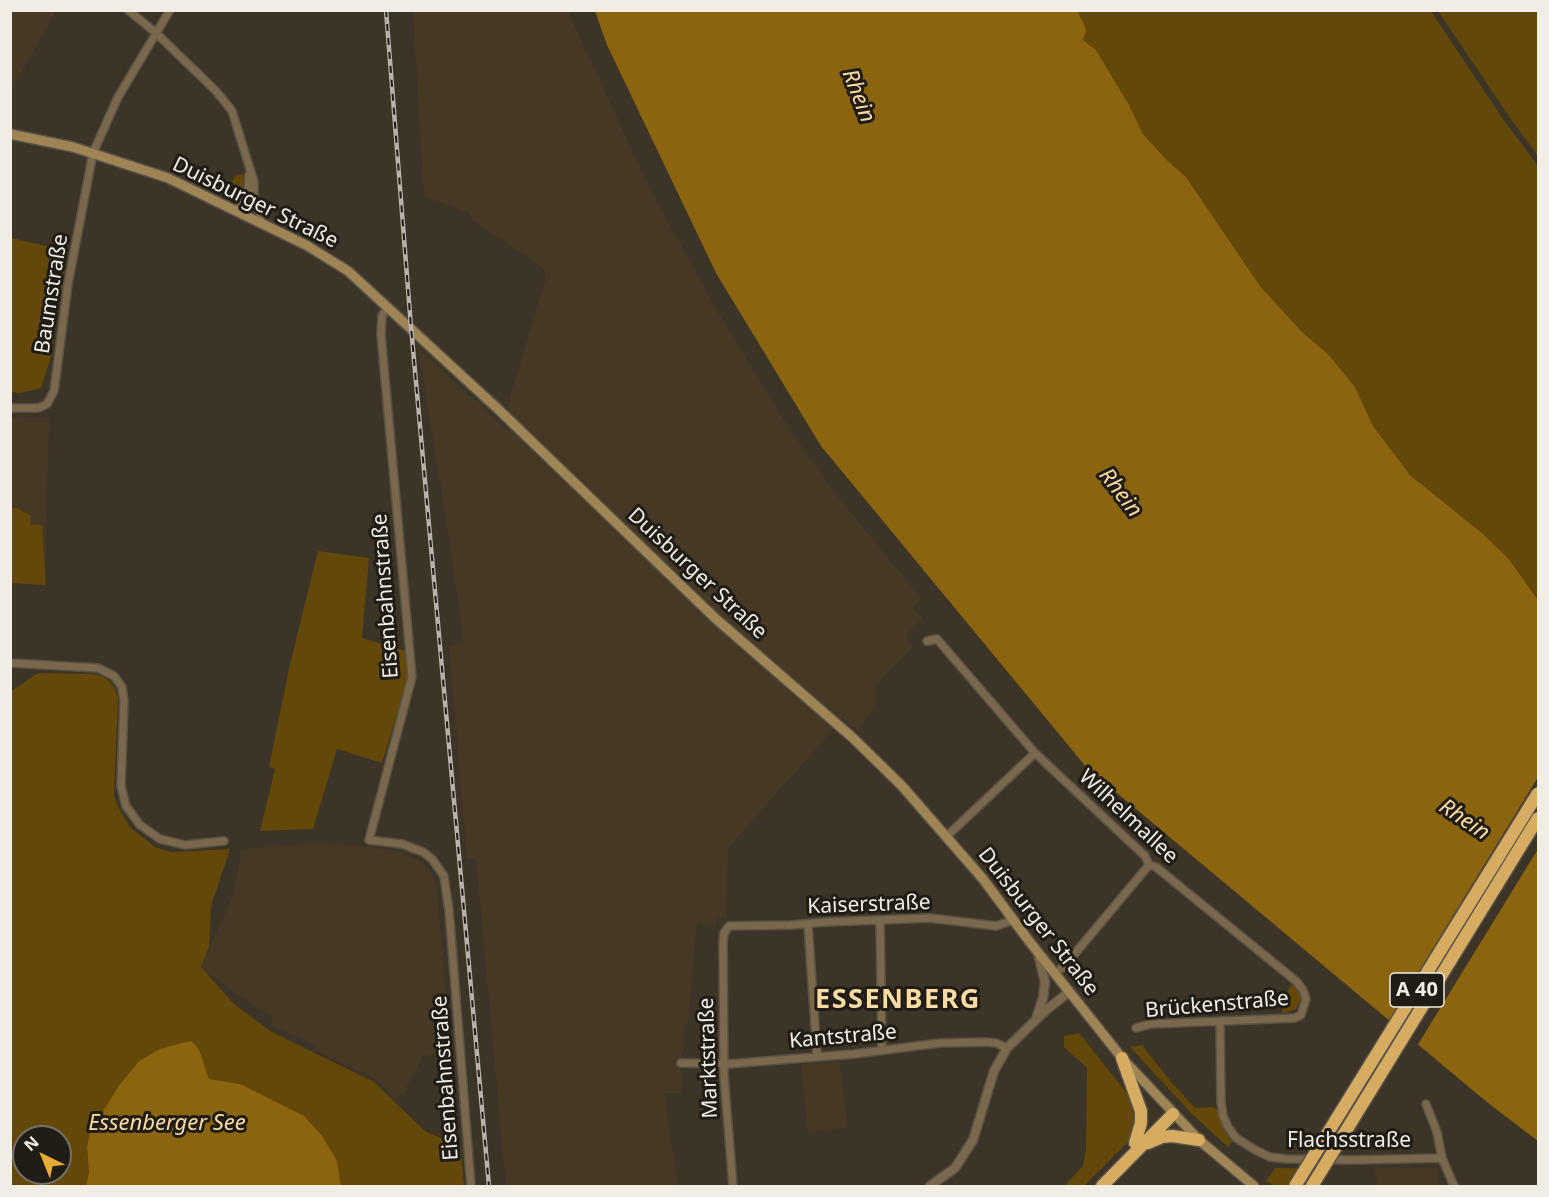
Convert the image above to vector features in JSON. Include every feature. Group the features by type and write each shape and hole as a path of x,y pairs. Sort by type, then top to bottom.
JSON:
{"highway":[{"name":"A 40","path":"1295,1186 1539,793"},
{"name":"A 40","path":"1312,1186 1539,819"},
{"path":"1122,1058 1141,1111 1138,1145"},
{"path":"1102,1186 1171,1112"},
{"path":"1138,1145 1172,1136 1199,1140"}],"main road":[{"name":"Duisburger Straße","path":"10,134 93,153 168,178 329,257 348,271 504,414 715,618 853,738 902,786 947,836 1122,1058 1199,1140 1254,1186"}],"street":[{"path":"128,10 156,33 225,100 236,123 254,182 254,194 262,224"},
{"name":"Baumstraße","path":"10,408 38,408 47,404 54,391 68,284 93,153 118,97 170,10"},
{"path":"236,211 248,190 250,172"},
{"path":"245,216 254,194"},
{"name":"Eisenbahnstraße","path":"388,307 382,316 381,334 412,677 369,840 402,844 423,852 432,859 444,876 449,910 471,1186"},
{"name":"Wilhelmallee","path":"927,641 937,639 1035,753 1145,856 1149,865 1156,867 1296,981 1306,999 1301,1015"},
{"path":"10,663 98,668 114,676 122,687 124,701 121,786 126,806 140,825 160,839 184,845 224,841"},
{"path":"947,836 1035,753"},
{"path":"1055,974 1067,963 1149,865"},
{"name":"Kaiserstraße","path":"725,929 734,924 942,919 996,926 1014,920"},
{"path":"880,920 882,1050"},
{"path":"808,924 817,1055"},
{"name":"Marktstraße","path":"725,929 723,943 724,1064 733,1186"},
{"path":"1036,1020 1045,982 1038,953"},
{"path":"930,1186 955,1168 973,1140 994,1071 1010,1045 1069,992"},
{"name":"Brückenstraße","path":"1136,1028 1151,1024 1286,1019 1301,1015"},
{"name":"Flachsstraße","path":"1220,1022 1223,1116 1236,1138 1257,1151 1270,1157 1287,1159 1442,1158"},
{"name":"Kantstraße","path":"681,1063 724,1064 940,1043 986,1042 1010,1045"},
{"path":"1426,1104 1437,1132 1442,1158 1454,1186"}],"shaded area":[{"path":"10,11 56,11 11,91"},
{"path":"413,11 568,11 649,187 718,312 792,433 838,497 922,599 913,608 923,618 906,634 912,648 876,685 876,704 858,730 843,718 728,848 727,918 716,916 716,925 697,923 688,1024 684,1025 684,1052 681,1053 681,1093 664,1093 678,1186 506,1186 476,858 467,859 449,646 464,643 418,348 506,429 509,401 546,278 543,268 472,221 470,213 424,196"},
{"path":"1076,11 1431,11 1505,122 1538,166 1538,600 1508,558 1482,533 1410,475 1373,426 1355,387 1328,354 1302,332 1260,286 1186,177 1143,134 1129,105 1096,50 1083,40 1086,31"},
{"path":"1438,11 1538,11 1538,156 1510,118"},
{"path":"243,174 244,185 240,196 234,199 225,197 235,176"},
{"path":"11,238 68,251 51,357 41,388 20,393 11,392"},
{"path":"11,417 49,418 45,582 11,581"},
{"path":"10,508 17,508 31,516 30,525 42,525 46,585 11,583"},
{"path":"318,551 369,558 362,638 405,651 408,678 382,763 337,749 313,829 260,831 275,769 269,767 290,664"},
{"path":"38,673 95,674 106,678 114,687 118,698 114,796 130,827 155,847 171,852 230,849 211,906 209,947 201,967 234,1004 270,1031 374,1082 426,1132 460,1145 464,1186 341,1186 337,1161 269,1100 240,1084 209,1079 200,1052 118,1087 87,1147 89,1174 86,1186 11,1186 10,692"},
{"path":"317,843 362,846 407,855 421,861 432,874 437,890 451,1053 423,1056 403,1094 400,1093 395,1101 379,1081 313,1050 315,1044 270,1026 273,1017 201,967 232,898 242,849"},
{"path":"1292,984 1302,996 1296,1009 1282,1014 1282,999"},
{"path":"1079,1033 1130,1097 1138,1111 1134,1136 1084,1186 1064,1186 1083,1166 1086,1150 1087,1068 1064,1047 1064,1036"},
{"path":"1143,1045 1172,1083 1195,1108 1213,1107 1219,1110 1225,1131 1232,1142 1228,1147 1191,1113 1130,1047"},
{"path":"839,1061 848,1127 808,1133 801,1064"},
{"path":"1275,1168 1318,1169 1317,1186 1275,1186 1266,1181"},
{"path":"1375,1168 1437,1168 1440,1184 1437,1186 1377,1186"}],"water":[{"name":"Rhein","path":"595,11 1077,11 1086,31 1083,40 1096,50 1129,105 1143,134 1186,177 1260,286 1302,332 1328,354 1355,387 1373,426 1410,475 1482,533 1508,558 1538,600 1538,1141 1488,1103 1087,768 821,446 716,273 607,45"},
{"name":"Essenberger See","path":"190,1041 200,1052 209,1079 240,1084 304,1116 323,1137 337,1161 341,1186 86,1186 89,1173 87,1147 90,1133 118,1087 139,1061 160,1049"}],"pier":[{"path":"1538,777 1538,849 1417,1046 1388,1022"}],"railway":[{"path":"386,10 411,327 489,1186"}],"district":[{"name":"ESSENBERG","path":"898,1000"}]}
